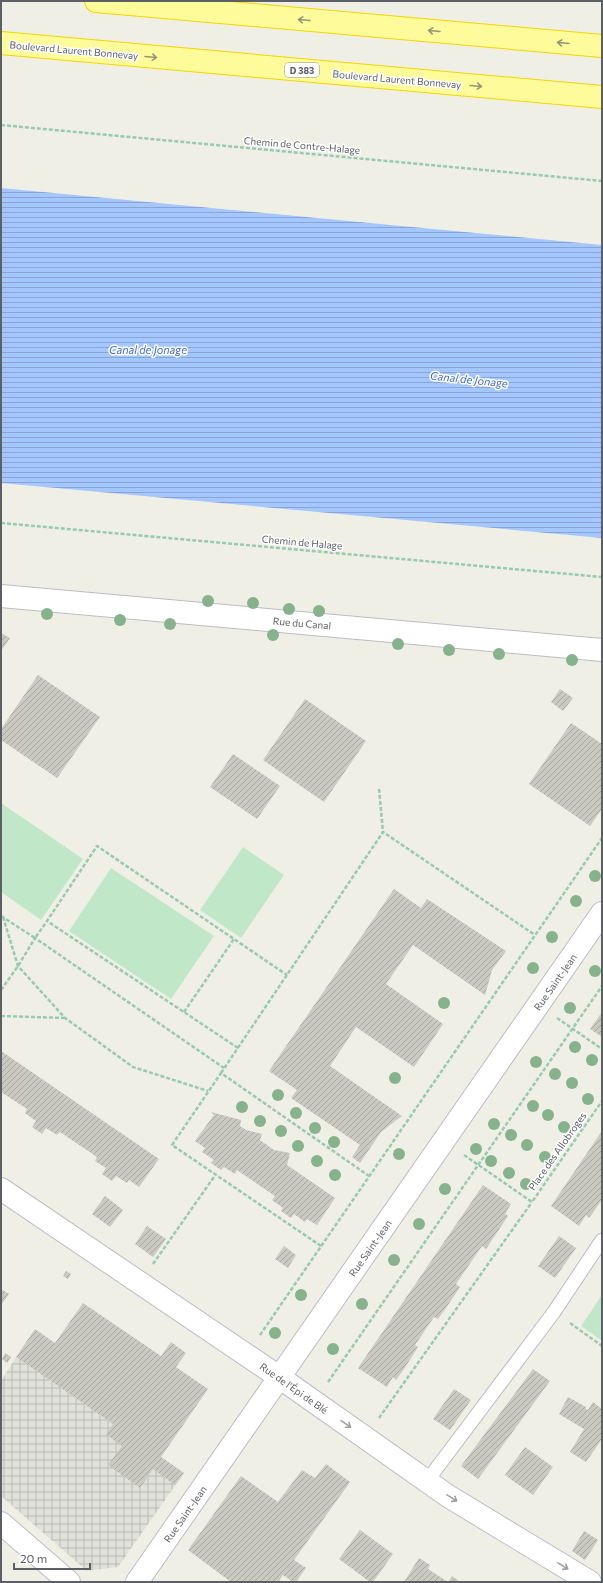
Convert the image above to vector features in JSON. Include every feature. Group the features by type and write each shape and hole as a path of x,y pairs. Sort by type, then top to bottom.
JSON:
{"highway":[{"path":"96,1 602,46"},
{"name":"Boulevard Laurent Bonnevay","path":"1,43 602,97"}],"street":[{"name":"Rue du Canal","path":"1,596 602,650"},
{"name":"Rue Saint-Jean","path":"137,1582 602,913"},
{"name":"Rue de l'Épi de Blé","path":"1,1190 279,1377 448,1496 590,1582"},
{"path":"1,1523 69,1582"}],"lane":[{"path":"427,1481 554,1312 602,1240"}],"path":[{"name":"Chemin de Contre-Halage","path":"1,125 602,180"},
{"name":"Chemin de Halage","path":"1,523 602,577"},
{"path":"321,1246 172,1145 383,832 379,789"},
{"path":"383,832 535,935"},
{"path":"260,1336 602,838"},
{"path":"1,990 97,846 287,975"},
{"path":"2,916 224,1068"},
{"path":"2,916 18,966 65,1018 133,1067 208,1091"},
{"path":"47,921 238,1048"},
{"path":"184,1012 234,939"},
{"path":"314,1402 602,986"},
{"path":"539,1005 602,1049"},
{"path":"1,1016 65,1018"},
{"path":"221,1073 369,1176"},
{"name":"Place des Allobroges","path":"444,1141 532,1202 602,1101"},
{"path":"148,1270 216,1174"},
{"path":"377,1422 532,1202"},
{"path":"554,1312 602,1346"}],"shaded area":[{"path":"16,1357 184,1473 118,1567 87,1571 1,1496 1,1381"}],"green space":[{"path":"1,803 83,859 41,920 1,892"},
{"path":"243,847 284,875 241,938 200,910"},
{"path":"111,868 214,936 171,999 69,931"},
{"path":"602,1295 602,1341 581,1326"}],"water":[{"name":"Canal de Jonage","path":"1,188 602,245 602,538 1,483"}],"building":[{"path":"1,633 10,638 1,651"},
{"path":"38,675 100,717 57,778 1,740 1,729"},
{"path":"560,689 573,698 563,711 551,702"},
{"path":"305,699 366,741 324,802 263,760"},
{"path":"571,723 602,744 602,809 590,826 529,784"},
{"path":"233,754 280,786 257,819 210,787"},
{"path":"394,889 421,908 427,899 506,951 492,970 485,995 413,945 386,984 443,1024 414,1067 356,1027 330,1066 402,1116 381,1132 360,1163 352,1157 360,1145 291,1098 297,1090 269,1071"},
{"path":"602,1012 602,1037 590,1029"},
{"path":"1,1051 159,1159 139,1187 129,1180 127,1183 116,1176 112,1181 102,1174 106,1168 95,1161 97,1157 60,1132 57,1135 46,1128 42,1134 32,1127 36,1121 25,1113 27,1109 1,1092"},
{"path":"211,1112 241,1120 240,1126 246,1130 262,1134 260,1140 274,1150 290,1153 287,1165 335,1198 317,1225 307,1219 305,1222 294,1214 291,1218 281,1211 283,1208 272,1200 275,1196 237,1170 235,1174 224,1167 221,1170 211,1163 214,1160 202,1152 205,1148 195,1141 214,1115"},
{"path":"602,1131 602,1200 589,1218 586,1215 579,1226 551,1206"},
{"path":"483,1185 511,1204 505,1214 508,1216 486,1249 482,1246 456,1284 460,1287 446,1308 438,1319 434,1317 415,1345 418,1347 404,1369 396,1380 393,1377 387,1387 358,1368"},
{"path":"105,1196 123,1210 110,1227 92,1214"},
{"path":"147,1226 166,1239 153,1257 135,1244"},
{"path":"559,1236 576,1248 555,1278 538,1266"},
{"path":"284,1246 296,1255 288,1268 275,1259"},
{"path":"66,1271 71,1274 68,1279 63,1276"},
{"path":"1,1289 9,1294 1,1305"},
{"path":"83,1303 161,1356 171,1342 186,1353 176,1367 208,1389 161,1457 184,1473 175,1485 153,1469 140,1488 108,1465 122,1446 106,1434 113,1424 16,1357 35,1329 55,1343"},
{"path":"5,1353 11,1357 7,1363 2,1359"},
{"path":"533,1369 550,1381 478,1479 461,1466"},
{"path":"454,1389 471,1400 450,1430 433,1419"},
{"path":"568,1397 586,1407 588,1410 593,1402 602,1409 602,1439 586,1462 570,1452 584,1429 559,1414"},
{"path":"525,1447 553,1467 533,1495 505,1475"},
{"path":"326,1464 350,1482 294,1560 306,1568 296,1582 293,1582 283,1575 279,1581 281,1582 231,1582 188,1550 241,1476 278,1502 302,1470 315,1478"},
{"path":"360,1530 393,1554 373,1582 370,1582 339,1559"},
{"path":"584,1531 598,1540 585,1560 572,1551"},
{"path":"419,1558 430,1565 428,1569 448,1582 404,1582"},
{"path":"452,1576 460,1582 448,1582"}]}
